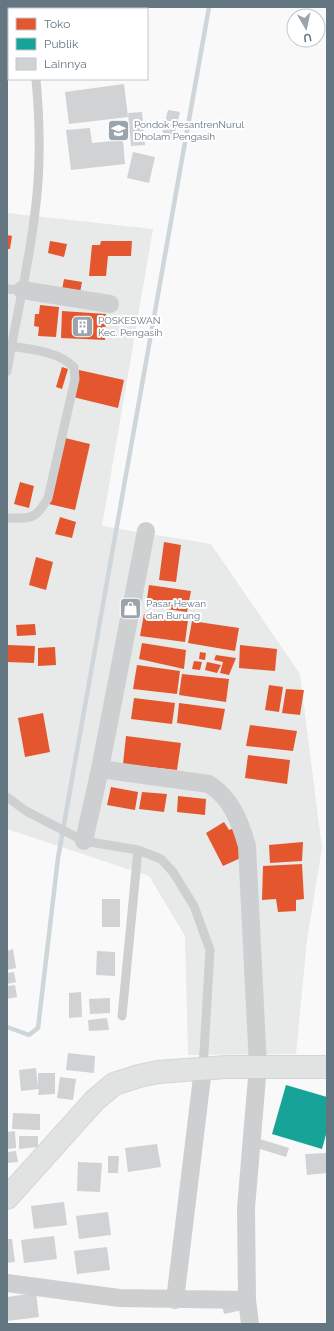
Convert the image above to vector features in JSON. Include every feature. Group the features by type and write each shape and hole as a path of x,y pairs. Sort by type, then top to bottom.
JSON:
{"street":[{"path":"14,289 110,304"},
{"path":"84,841 100,769 146,531"},
{"path":"100,769 209,784 221,792 241,824 247,846 258,1066 246,1208 250,1324"},
{"path":"7,1198 95,1100 114,1084 158,1072 258,1066 327,1067"},
{"path":"175,1300 203,1069"},
{"path":"7,1283 119,1298 248,1300"}],"lane":[{"path":"7,371 12,346 14,289 35,213 39,167 39,110 36,80"},
{"path":"7,518 27,519 39,513 48,498 75,379 74,367 66,359 56,354 12,346"},
{"path":"7,797 26,811 84,841 138,850 161,859 173,872 194,906 210,950 203,1069"},
{"path":"122,1016 138,850"}],"shaded area":[{"name":"Pasar Hewan dan Burung","path":"7,213 153,229 102,526 211,544 300,674 322,848 307,940 296,1054 188,1055 185,936 149,876 7,829"}],"building: Toko":[{"path":"7,235 12,236 10,249 7,249"},
{"path":"50,241 67,244 64,257 48,253"},
{"path":"101,241 132,241 131,256 108,256 106,276 89,276 92,245 100,245"},
{"path":"64,279 82,282 80,293 62,290"},
{"path":"40,305 59,307 56,337 38,336 39,327 34,326 35,314 39,314"},
{"name":"POSKESWAN Kec. Pengasih","path":"62,311 106,314 105,340 61,338"},
{"path":"62,367 68,369 62,389 56,387"},
{"path":"79,370 124,380 118,408 73,397"},
{"path":"65,438 90,444 75,510 49,504"},
{"path":"20,482 34,486 29,508 14,504"},
{"path":"60,517 76,522 72,538 55,534"},
{"path":"164,542 181,545 176,582 159,580"},
{"path":"36,557 53,562 46,590 29,585"},
{"path":"149,585 191,591 187,612 146,606"},
{"path":"144,614 188,620 185,642 140,636"},
{"path":"192,621 239,628 235,651 188,643"},
{"path":"35,624 36,635 17,636 16,625"},
{"path":"142,643 186,650 184,669 139,659"},
{"path":"7,645 35,646 34,663 7,662"},
{"path":"240,645 277,649 275,671 239,668"},
{"path":"55,647 56,665 38,666 38,648"},
{"path":"200,652 206,653 205,660 199,659"},
{"path":"216,655 236,658 229,675 220,673 223,662 214,660"},
{"path":"194,661 202,662 200,670 192,669"},
{"path":"207,662 221,665 217,673 205,670"},
{"path":"137,665 180,671 177,694 133,689"},
{"path":"182,674 229,679 226,702 179,695"},
{"path":"269,685 283,687 279,712 265,710"},
{"path":"286,689 304,690 300,715 282,713"},
{"path":"134,698 175,703 172,724 131,719"},
{"path":"179,703 225,709 221,730 177,723"},
{"path":"43,713 50,752 25,757 18,718"},
{"path":"250,725 297,731 293,751 246,746"},
{"path":"126,736 181,743 177,770 123,764"},
{"path":"248,755 290,760 287,784 245,778"},
{"path":"111,787 138,792 135,810 107,805"},
{"path":"142,792 167,794 164,812 139,809"},
{"path":"178,796 206,799 205,815 177,812"},
{"path":"224,822 229,830 234,828 245,856 223,866 206,833"},
{"path":"303,842 302,861 270,863 269,845"},
{"path":"302,864 304,899 296,900 296,911 278,912 276,899 262,900 263,866"}],"building: Publik":[{"path":"286,1085 327,1097 327,1131 322,1149 272,1134"}],"building: Lainnya":[{"path":"124,84 128,117 69,124 65,92"},
{"path":"168,110 180,112 173,141 161,138"},
{"path":"142,112 145,145 131,146 128,113"},
{"path":"90,128 92,143 123,140 125,164 71,170 66,130"},
{"path":"133,152 155,157 149,183 127,178"},
{"path":"102,899 120,899 120,927 102,927"},
{"path":"13,949 16,968 7,970 7,951"},
{"path":"97,951 115,952 115,976 96,975"},
{"path":"14,972 16,982 7,984 7,973"},
{"path":"15,985 17,997 7,999 7,986"},
{"path":"81,992 82,1017 69,1018 69,993"},
{"path":"110,998 110,1013 90,1014 89,999"},
{"path":"107,1018 109,1030 89,1031 88,1020"},
{"path":"68,1053 95,1056 94,1073 66,1070"},
{"path":"36,1068 38,1087 38,1073 55,1073 55,1094 38,1095 39,1089 21,1091 19,1070"},
{"path":"60,1077 76,1079 73,1100 57,1098"},
{"path":"13,1113 40,1114 40,1130 12,1129"},
{"path":"15,1131 16,1148 7,1149 7,1132"},
{"path":"19,1136 38,1136 38,1147 19,1149"},
{"path":"260,1139 289,1148 286,1157 257,1148"},
{"path":"157,1144 161,1167 128,1172 125,1148"},
{"path":"16,1151 18,1162 7,1163 7,1152"},
{"path":"327,1153 327,1173 307,1175 305,1154"},
{"path":"108,1156 119,1156 118,1173 108,1173"},
{"path":"78,1162 102,1163 100,1192 77,1191"},
{"path":"64,1202 67,1225 34,1229 31,1206"},
{"path":"108,1212 111,1235 79,1239 76,1216"},
{"path":"54,1236 57,1259 24,1263 21,1240"},
{"path":"7,1239 12,1239 15,1262 7,1263"},
{"path":"107,1247 110,1270 77,1274 74,1251"},
{"path":"36,1293 39,1317 7,1321 7,1297"},
{"path":"241,1301 243,1310 224,1314 222,1305"}],"waterway":[{"path":"7,1027 29,1035 38,1028 58,858 209,7"}],"place":[{"name":"Pondok PesantrenNurul Dholam Pengasih","path":"119,130"},
{"name":"POSKESWAN Kec. Pengasih","path":"83,326"},
{"name":"Pasar Hewan dan Burung","path":"131,609"}]}
